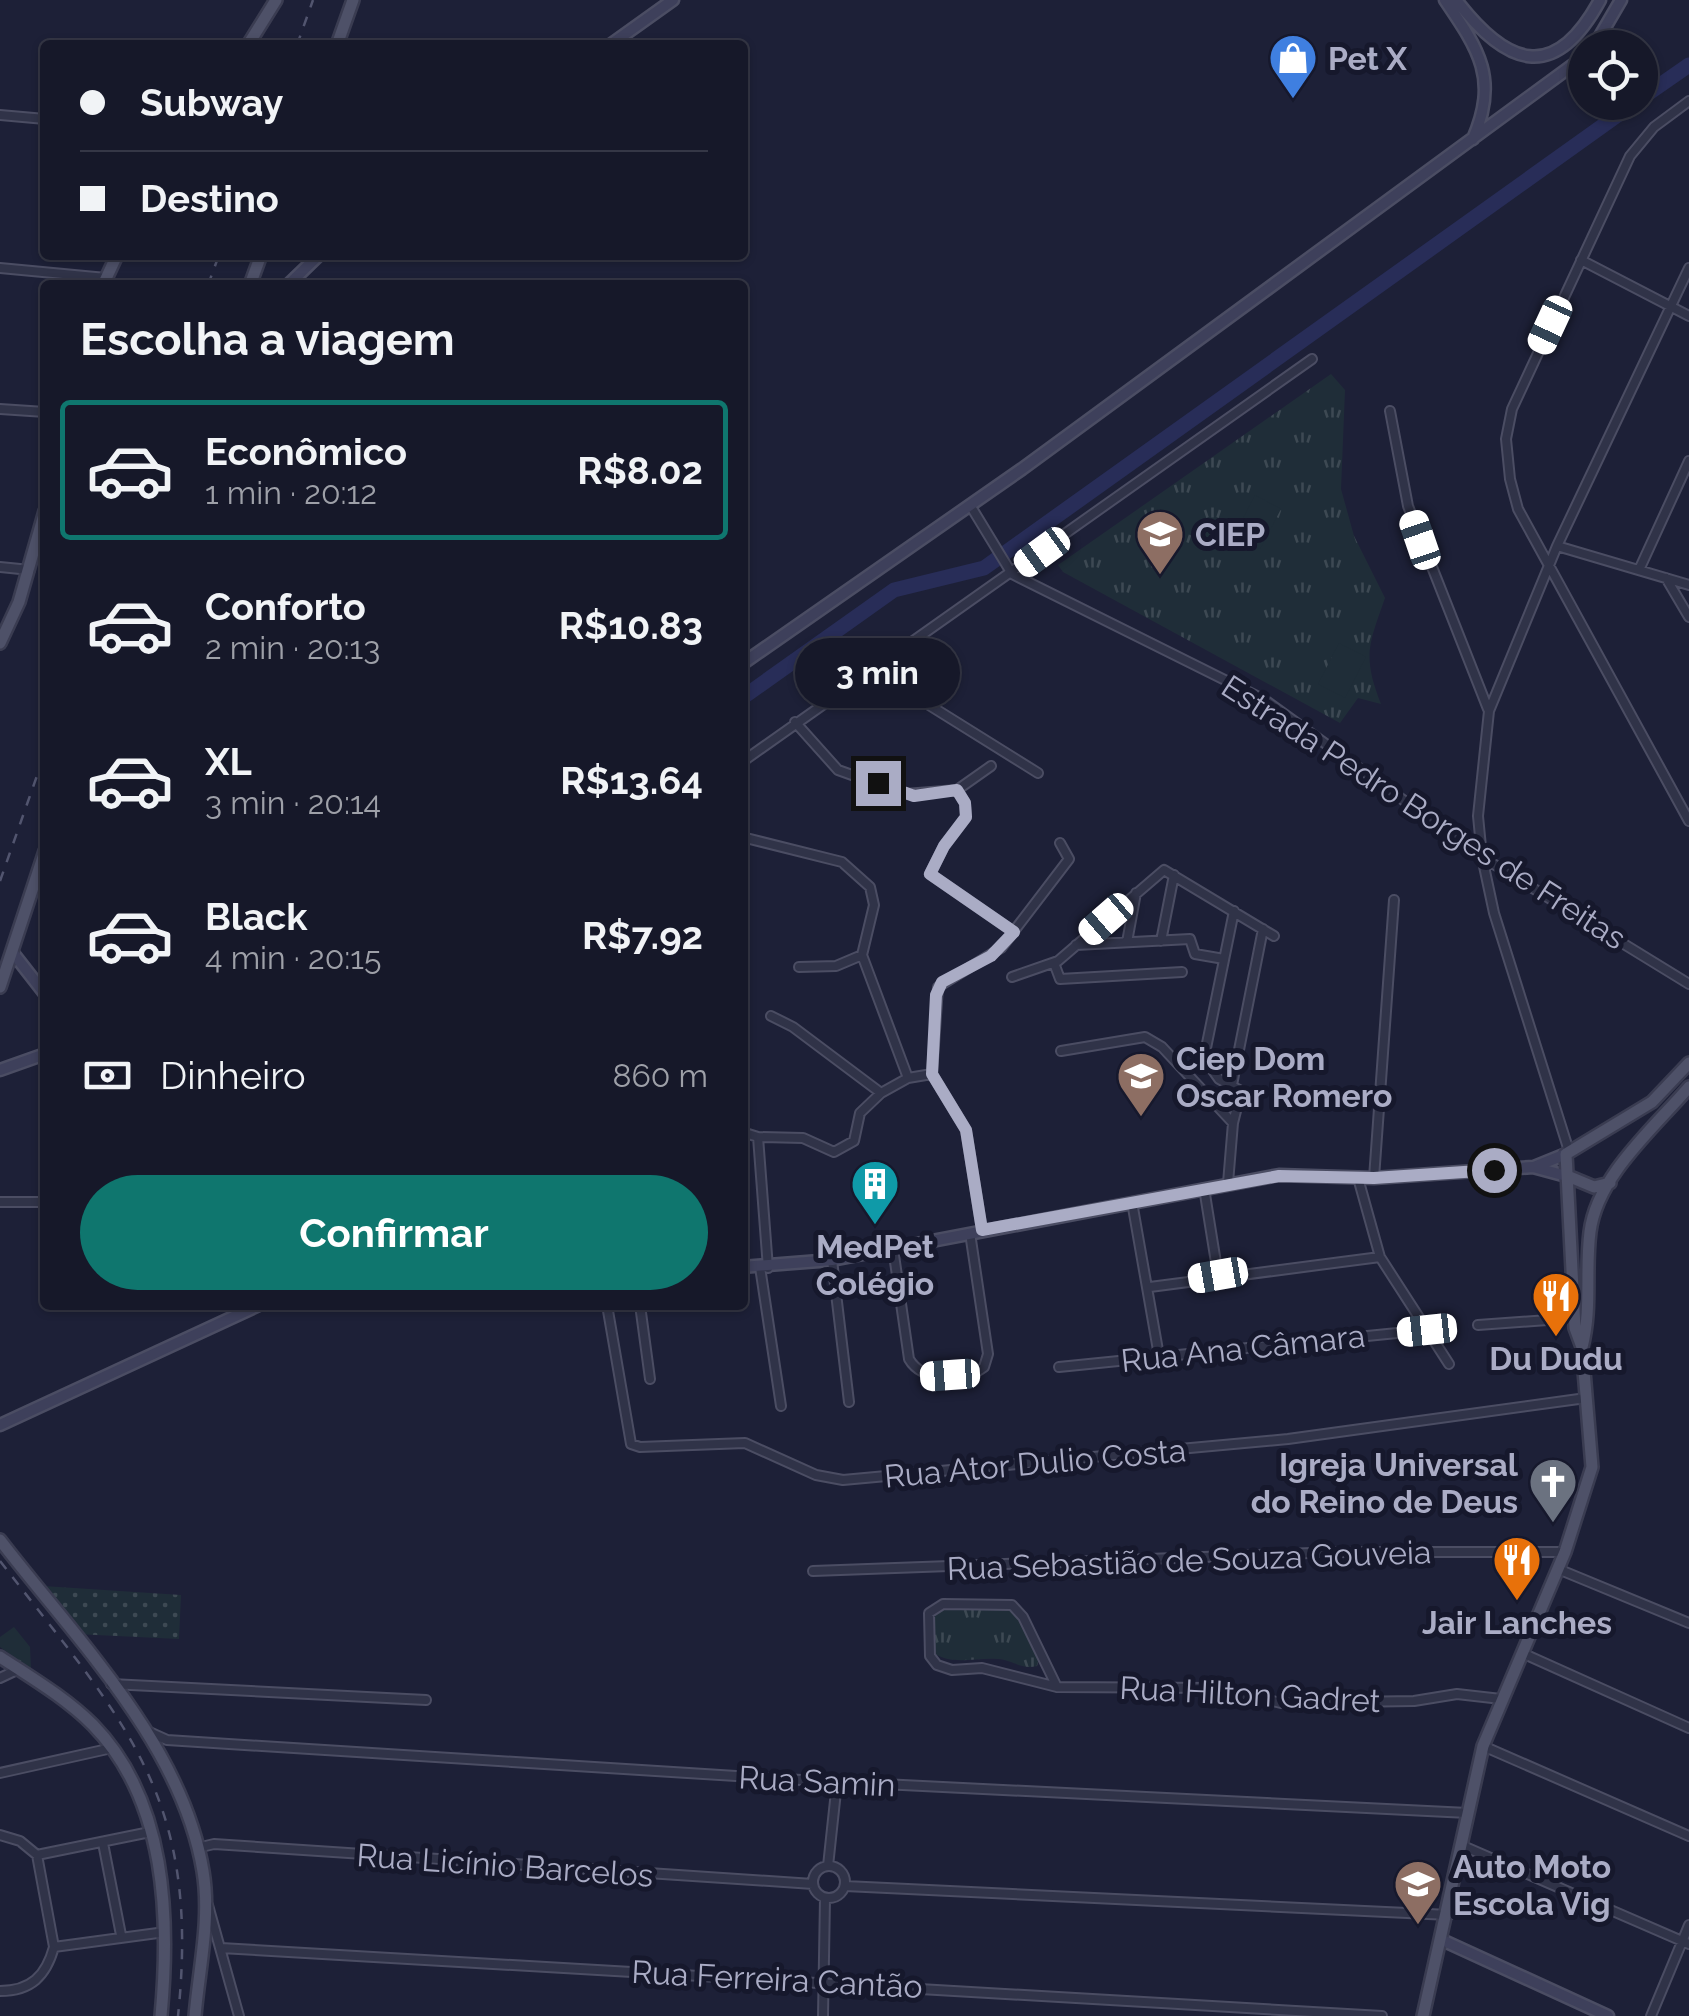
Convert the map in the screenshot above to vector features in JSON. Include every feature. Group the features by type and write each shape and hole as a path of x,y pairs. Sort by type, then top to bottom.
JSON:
{"main road":[{"path":"251,40 276,0"},
{"path":"340,40 353,0"},
{"path":"0,643 30,570 40,530"},
{"path":"0,987 40,868"},
{"path":"1423,2016 1483,1746 1566,1552 1592,1467 1582,1348 1575,1318 1568,1153 1652,1102 1689,1063"},
{"path":"1582,1348 1590,1233 1610,1183 1689,1088"},
{"path":"1570,1177 1594,1187 1610,1183"},
{"path":"1574,1277 1580,1298 1588,1301"},
{"path":"0,1540 140,1726 185,1810 198,1848 206,1901 195,2016"},
{"path":"0,1657 80,1713 112,1748 134,1786 150,1832 166,1932 160,2016"}],"street":[{"path":"617,40 672,0"},
{"path":"1445,0 1485,68 1486,95 1472,140"},
{"path":"1456,0 1491,42 1514,54 1531,56 1548,53 1577,35 1598,4"},
{"path":"1604,30 1621,0"},
{"path":"748,660 970,504 1568,69"},
{"path":"1689,101 1640,142 1519,390 1506,438 1518,509 1689,821"},
{"path":"0,115 40,119"},
{"path":"293,280 314,260"},
{"path":"1581,260 1689,316"},
{"path":"0,268 89,280"},
{"path":"748,1267 832,1260 1228,1183 1279,1176 1374,1178 1533,1167 1568,1153 1494,914 1482,857 1478,816 1488,710 1557,546 1689,268"},
{"path":"748,758 1312,359"},
{"path":"0,409 40,412"},
{"path":"1390,411 1408,506 1488,710"},
{"path":"1639,570 1685,479 1689,460"},
{"path":"970,504 1012,574"},
{"path":"1557,546 1689,585"},
{"path":"0,567 30,570"},
{"name":"Estrada Pedro Borges de Freitas","path":"1012,574 1265,700 1482,857 1689,984"},
{"path":"1666,578 1688,613"},
{"path":"880,663 912,695 1038,773"},
{"path":"796,722 844,774 914,796 957,790 991,766"},
{"path":"957,790 965,803 966,817 944,846 930,874 1014,932"},
{"path":"748,838 842,862 870,887 874,905 862,955 908,1078"},
{"path":"893,1248 909,1359 914,1369 929,1377 970,1374 984,1367 988,1354 966,1130 932,1074 938,988 991,956 1014,932 1069,858 1060,843"},
{"path":"1012,977 1054,963 1160,872 1174,875 1274,936"},
{"path":"1160,940 1174,875"},
{"path":"1127,942 1136,893"},
{"path":"1374,1178 1394,900"},
{"path":"1228,1183 1241,1091 1219,1079 1204,1058 1234,911"},
{"path":"1232,1085 1262,929"},
{"path":"1076,945 1190,939 1196,954 1224,958"},
{"path":"13,952 40,987"},
{"path":"799,967 836,966 862,955"},
{"path":"1054,963 1056,978 1060,979 1182,972"},
{"path":"771,1016 793,1027 881,1093"},
{"path":"1061,1051 1146,1037 1162,1047 1234,1123"},
{"path":"0,1070 40,1056"},
{"path":"748,1134 758,1138 802,1138 834,1152 854,1141 860,1113 881,1093 908,1078 932,1074"},
{"path":"758,1138 764,1268 781,1406"},
{"path":"1533,1167 1570,1177"},
{"path":"1358,1178 1380,1257 1449,1364"},
{"path":"1204,1188 1218,1275"},
{"path":"0,1202 40,1202"},
{"path":"1132,1202 1150,1287 1159,1356"},
{"path":"1150,1287 1218,1275 1380,1257"},
{"path":"832,1260 849,1402"},
{"path":"0,1423 248,1310"},
{"name":"Rua Ator Dulio Costa","path":"608,1310 631,1444 640,1448 745,1443 829,1479 1288,1439 1587,1398"},
{"path":"641,1310 650,1379"},
{"path":"1478,1325 1575,1318"},
{"name":"Rua Ana Câmara","path":"1059,1367 1427,1330"},
{"name":"Rua Sebastião de Souza Gouveia","path":"813,1571 1340,1552 1566,1552"},
{"path":"1558,1569 1689,1623"},
{"name":"Rua Hilton Gadret","path":"1057,1687 1023,1617 1012,1605 943,1604 930,1612 930,1656 936,1665 952,1670 982,1668 1057,1687 1233,1690 1281,1702 1414,1700 1457,1694 1502,1700"},
{"path":"1522,1654 1689,1728"},
{"path":"0,1678 19,1669"},
{"path":"110,1684 426,1700"},
{"name":"Rua Samin","path":"140,1726 167,1740 837,1782 1468,1813"},
{"path":"158,1755 167,1740"},
{"path":"1483,1746 1689,1836"},
{"path":"0,1773 112,1748"},
{"path":"828,1866 837,1782"},
{"path":"38,1855 150,1832"},
{"path":"0,1835 20,1841 38,1855 54,1947 38,1980 14,1991 0,1991"},
{"path":"103,1843 121,1935"},
{"name":"Rua Licínio Barcelos","path":"198,1848 220,1844 812,1884"},
{"path":"1463,1846 1686,1943"},
{"path":"823,2016 825,1898 812,1884 818,1870 828,1866 842,1872 845,1886"},
{"path":"845,1886 1448,1915"},
{"path":"825,1898 835,1898 845,1886"},
{"path":"206,1901 239,2016"},
{"path":"1651,2016 1686,1943 1689,1925"},
{"path":"54,1947 166,1932"},
{"path":"1442,1940 1608,2016"},
{"name":"Rua Ferreira Cantão","path":"221,1948 1382,2016"}],"green space":[{"path":"1331,374 1345,390 1341,489 1354,536 1385,598 1370,650 1371,674 1381,704 1358,698 1340,723 1063,572 1058,565"},
{"path":"1255,495 1281,509 1260,549 1234,536"},
{"path":"1339,643 1366,657 1345,698 1318,684"},
{"path":"43,1586 181,1595 179,1639 75,1634"},
{"path":"1004,1605 1014,1609 1040,1656 1037,1666 998,1659 949,1659 934,1653 935,1610"},
{"path":"14,1627 30,1647 31,1669 0,1647 0,1637"}],"waterway":[{"path":"1658,87 1689,65"},
{"path":"748,694 894,590 984,568 1611,120"}],"railway":[{"path":"299,40 313,0"},
{"path":"210,280 217,260"},
{"path":"0,881 40,767"},
{"path":"0,1561 118,1719 145,1767 165,1818 178,1875 182,1940 178,2016"}],"place":[{"name":"Pet X","path":"1293,100"},
{"name":"CIEP","path":"1160,576"},
{"name":"Ciep Dom Oscar Romero","path":"1141,1118"},
{"name":"MedPet Colégio","path":"875,1226"},
{"name":"Du Dudu","path":"1556,1338"},
{"name":"Igreja Universal do Reino de Deus","path":"1553,1524"},
{"name":"Jair Lanches","path":"1517,1602"},
{"name":"Auto Moto Escola Vig","path":"1418,1926"}],"route":[{"path":"878,783 914,796 957,790 968,810 966,817 944,846 930,874 973,900 1014,932 991,956 942,982 936,995 932,1074 960,1116 970,1142 982,1230 1279,1176 1374,1178 1494,1170"}]}
